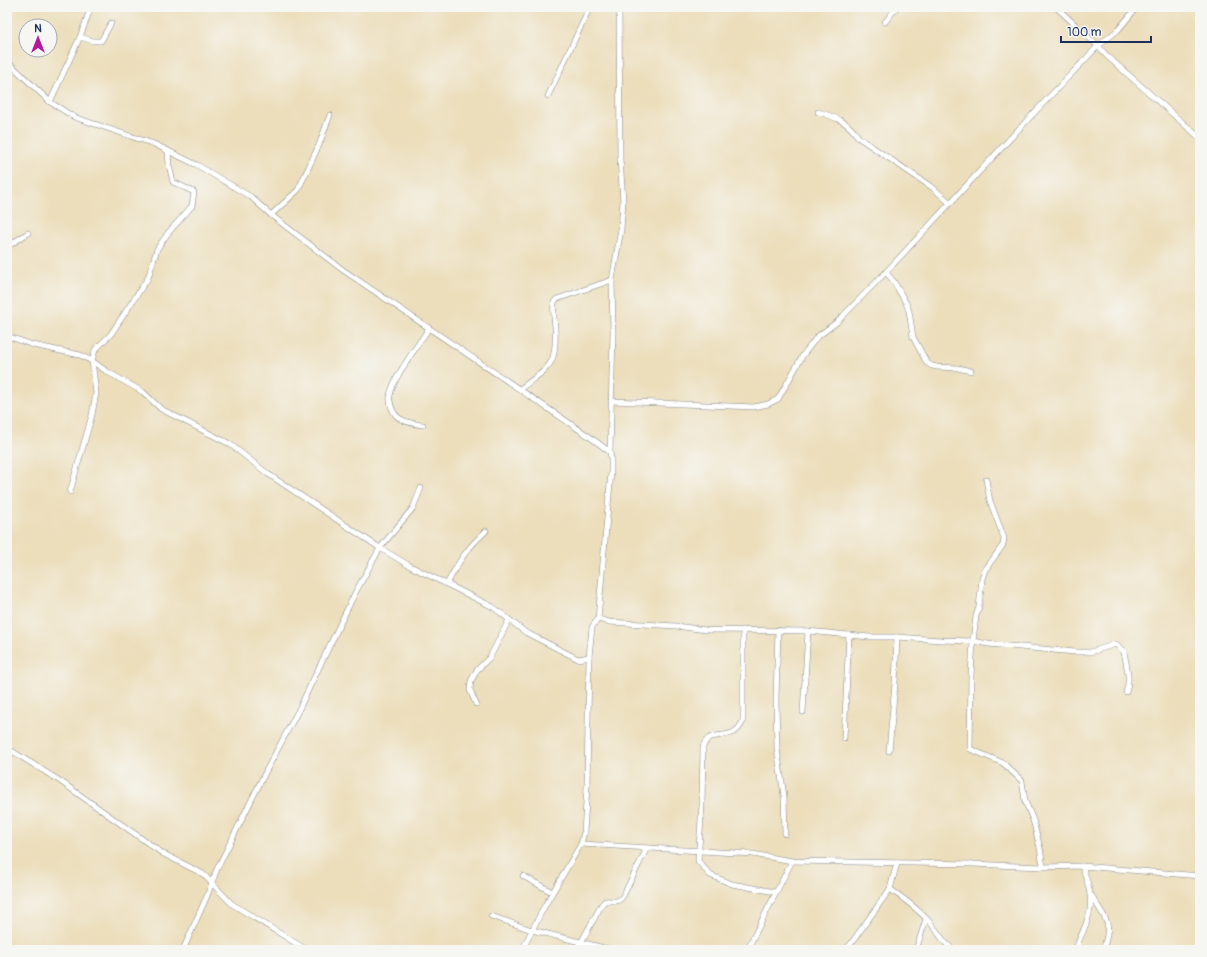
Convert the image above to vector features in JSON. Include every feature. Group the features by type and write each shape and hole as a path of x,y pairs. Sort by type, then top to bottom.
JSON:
{"street":[{"path":"50,102 80,37 91,7"},
{"path":"548,96 590,7"},
{"path":"522,950 552,892 581,844 584,832 587,787 589,657 592,627 598,619 611,472 610,452 613,332 612,280 621,229 623,201 620,159 619,7"},
{"path":"885,22 897,7"},
{"path":"1056,7 1107,56 1200,138"},
{"path":"611,401 754,407 778,399 782,395 803,356 817,337 836,322 886,272 949,202 1098,46 1118,30 1137,7"},
{"path":"80,37 93,41 101,41 111,23"},
{"path":"7,61 50,102 74,117 154,144 197,165 251,197 271,215 343,270 520,389 610,452"},
{"path":"818,112 842,120 851,127 860,138 932,188 949,202"},
{"path":"271,215 298,190 330,115"},
{"path":"70,492 92,415 96,393 92,361 95,350 111,334 148,278 157,249 168,233 192,206 194,192 174,182 169,165 168,151"},
{"path":"7,246 28,233"},
{"path":"886,272 894,282 906,303 909,311 912,337 928,363 937,367 958,368 971,371"},
{"path":"520,389 547,369 554,356 556,344 554,302 557,299 612,280"},
{"path":"423,425 410,423 398,418 392,408 390,397 393,385 429,328"},
{"path":"7,336 32,345 80,355 92,361 106,371 143,392 161,409 230,444 268,474 380,548 410,566 494,607 525,632 578,659 589,657"},
{"path":"986,480 990,501 1004,538 1003,545 985,570 982,579 979,607 976,616 972,641 970,749 1003,763 1022,781 1025,801 1033,820 1043,867"},
{"path":"183,950 217,869 298,711 355,593 380,548 413,508 422,488"},
{"path":"447,584 468,547 486,531"},
{"path":"598,619 609,622 676,626 706,630 808,631 869,637 972,641 988,644 1091,652 1116,644 1124,652 1128,676 1128,688 1126,692"},
{"path":"476,704 470,690 471,681 477,670 490,656 509,620"},
{"path":"743,630 743,721 740,728 732,734 712,736 705,741 702,747 702,805 700,851 698,861 710,875 732,884 775,892"},
{"path":"778,630 776,699 777,749 784,796 785,834"},
{"path":"803,712 808,631"},
{"path":"844,738 849,635"},
{"path":"889,751 895,684 897,637"},
{"path":"7,748 60,781 162,853 203,874 232,904 307,950"},
{"path":"581,844 753,854 792,861 1043,867 1082,866 1200,876"},
{"path":"577,950 602,904 605,901 620,901 646,848"},
{"path":"747,950 792,861"},
{"path":"845,950 890,889 897,863"},
{"path":"1075,950 1087,922 1092,901 1082,866"},
{"path":"523,876 552,892"},
{"path":"890,889 916,909 934,927 947,946 954,950"},
{"path":"1091,894 1108,923 1108,932 1103,950"},
{"path":"491,916 532,930 581,941 612,950"},
{"path":"916,950 926,919"}]}
